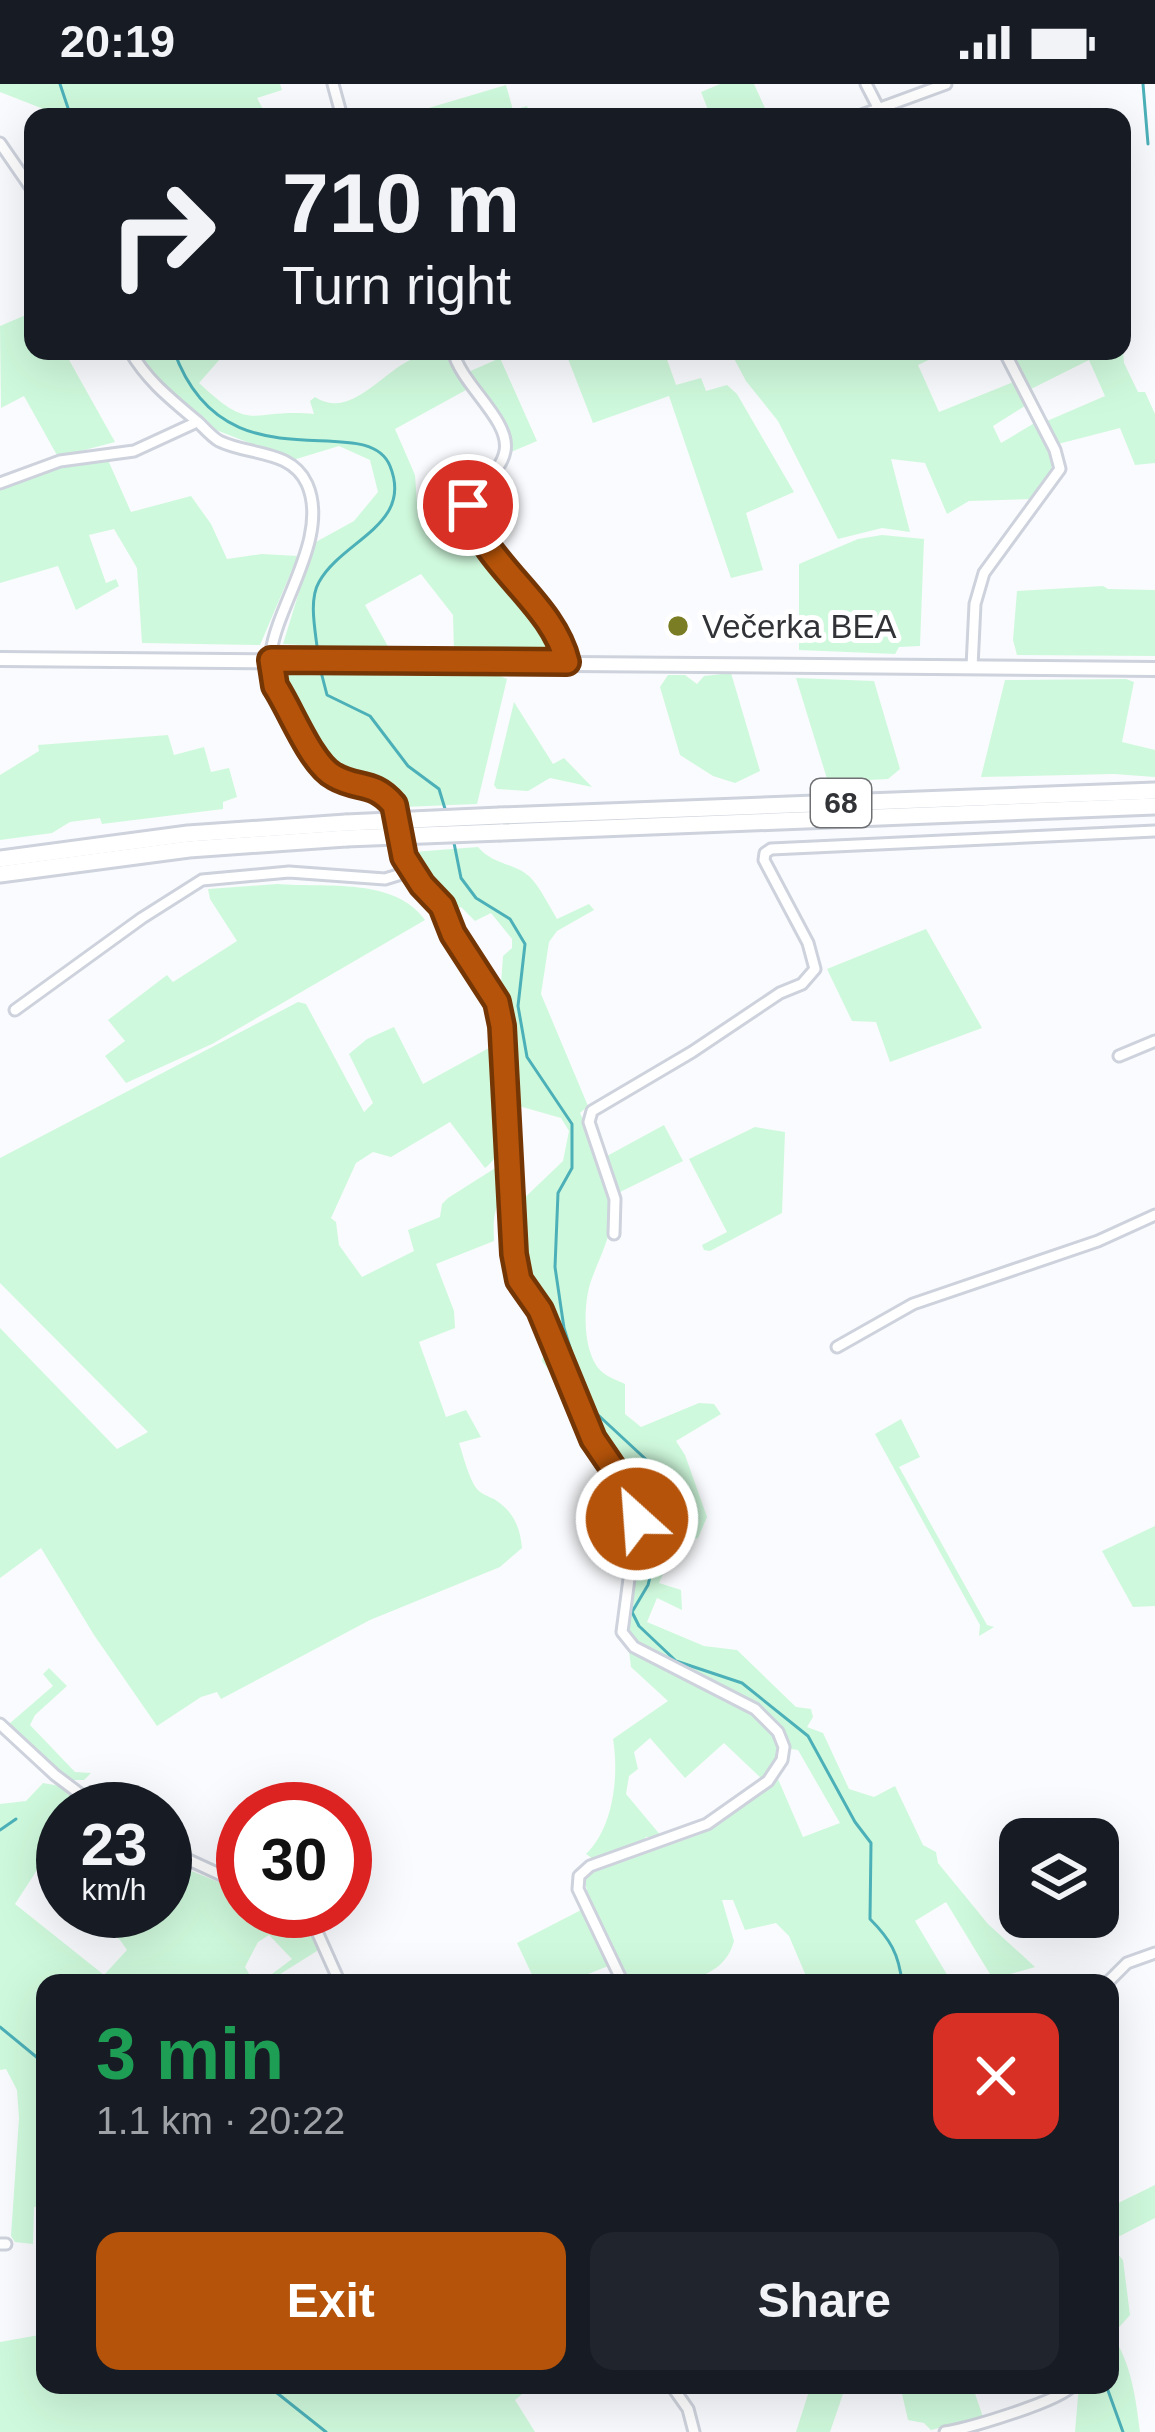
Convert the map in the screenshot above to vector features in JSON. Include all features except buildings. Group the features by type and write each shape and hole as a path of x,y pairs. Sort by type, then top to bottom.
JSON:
{"highway":[{"name":"68","path":"0,859 188,834 346,831 1155,791"},
{"name":"68","path":"500,824 1155,806"},
{"name":"68","path":"0,874 346,831"}],"main road":[{"path":"0,659 1155,669"}],"street":[{"path":"892,108 946,84"},
{"path":"0,143 24,178"},
{"path":"135,360 145,377 218,441 290,463 310,495 302,566 271,660 275,686 326,771 375,787 394,805 399,841 411,871 436,896 453,934 497,1002 519,1280 540,1310 593,1439 632,1496 637,1519 622,1632 634,1647 755,1709 778,1732 784,1747 782,1760 768,1781 707,1824 590,1866 579,1876 578,1888 619,1974"},
{"path":"456,360 462,376 505,437 502,461 472,495 471,517 478,533 560,638 567,662"},
{"path":"972,667 975,604 984,573 1060,469 1009,360"},
{"path":"0,483 60,461 134,451 197,422"},
{"path":"614,1234 615,1198 589,1122 592,1111 780,993 802,984 815,969 808,943 764,860 765,853 771,849 1155,831"},
{"path":"15,1010 202,880 289,872 385,879 411,871"},
{"path":"1119,1056 1155,1041"},
{"path":"838,1347 914,1304 1045,1260 1155,1215"},
{"path":"0,1724 64,1782"},
{"path":"320,1938 336,1974"},
{"path":"1116,1974 1127,1963 1155,1953"},
{"path":"677,2394 688,2409 694,2432"},
{"path":"945,2432 973,2427 1066,2394"}],"green space":[{"path":"0,84 280,84 282,90 257,98 262,108 41,108 0,92"},
{"path":"720,84 754,84 765,108 707,108 701,92"},
{"path":"506,85 512,108 429,108"},
{"path":"24,316 24,360 69,360 115,442 58,457 24,396 1,408 0,326"},
{"path":"142,360 219,360 199,383 231,409 253,416 314,414 310,401 315,397 331,403 347,401 410,360 448,360 466,390 395,429 415,475 418,518 459,498 468,520 464,522 550,637 552,650 454,651 453,615 421,574 365,605 390,650 283,644 314,543 354,521 378,492 370,460 339,446 293,460 216,430 151,375"},
{"path":"501,360 537,441 511,452 502,419 466,373"},
{"path":"568,360 667,360 676,385 701,378 706,391 727,385 737,394 794,492 746,513 763,570 731,578 669,396 593,423"},
{"path":"735,360 928,360 918,365 939,412 1016,381 1028,404 993,426 1001,443 1038,421 1053,462 1032,499 969,501 947,514 925,463 891,459 910,532 882,528 838,539 778,421"},
{"path":"1016,360 1089,360 1031,389"},
{"path":"1089,360 1124,360 1138,392 1145,392 1155,414 1155,463 1135,465 1120,428 1058,444 1047,421 1105,396"},
{"path":"108,460 131,512 191,496 227,559 298,556 260,645 142,643 137,568 114,529 89,535 106,583 116,579 119,586 76,610 58,566 0,583 0,487 66,464"},
{"path":"882,535 924,539 920,646 899,647 895,654 799,650 799,564 858,539"},
{"path":"1103,586 1155,590 1155,656 1017,655 1013,640 1017,591"},
{"path":"287,670 498,675 507,679 477,804 403,807 383,781 330,765 283,685"},
{"path":"731,673 760,771 735,783 713,776 680,755 660,687 668,675 685,675 697,684 704,676"},
{"path":"796,678 874,681 900,769 888,779 828,782"},
{"path":"1005,680 1134,682 1122,742 1155,750 1155,777 981,777"},
{"path":"514,702 553,764 564,758 592,787 550,778 528,791 497,789 494,785"},
{"path":"168,735 174,755 204,747 211,772 229,768 237,797 223,802 223,809 102,824 100,818 70,822 52,833 0,840 0,775 39,751 38,745"},
{"path":"478,847 530,877 557,919 589,904 594,910 557,931 549,942 541,994 588,1106 580,1113 611,1192 611,1227 587,1302 590,1352 601,1371 625,1384 625,1414 641,1427 699,1403 714,1404 721,1414 676,1441 707,1517 698,1538 691,1540 674,1530 667,1537 667,1562 659,1583 681,1590 682,1610 657,1598 647,1622 704,1646 737,1650 796,1707 811,1709 813,1717 807,1727 823,1733 849,1789 874,1797 895,1786 923,1845 936,1852 938,1863 999,1938 1035,1967 990,1974 946,1902 915,1921 947,1974 805,1974 789,1936 776,1923 745,1930 733,1900 722,1900 734,1941 718,1967 706,1974 626,1974 588,1896 585,1881 591,1873 698,1835 778,1779 803,1837 840,1823 798,1750 777,1747 779,1759 763,1780 724,1743 685,1778 650,1738 634,1752 638,1769 629,1776 626,1794 662,1837 645,1837 648,1842 596,1861 586,1854 603,1830 612,1800 613,1739 668,1701 631,1667 625,1619 637,1561 626,1549 624,1508 613,1489 616,1465 596,1438 581,1402 561,1387 542,1361 551,1318 523,1275 516,1206 563,1161 569,1131 561,1118 519,1106 510,1097 500,998 503,956 512,948 512,939 491,913 475,921 461,907 448,912 439,888 412,857 413,852"},
{"path":"277,884 378,891 412,906 425,920 212,1044 126,1083 105,1056 125,1041 108,1020 167,975 173,982 237,941 208,889"},
{"path":"926,929 982,1028 890,1062 876,1022 852,1021 827,969"},
{"path":"298,1002 306,1004 364,1112 373,1103 349,1054 367,1039 394,1027 423,1084 498,1043 505,1127 496,1157 485,1168 450,1122 391,1157 373,1152 356,1163 331,1218 336,1222 339,1245 362,1277 414,1251 408,1230 440,1217 448,1198 500,1165 509,1168 508,1191 495,1213 494,1241 436,1264 454,1311 455,1328 419,1342 446,1417 466,1410 481,1437 459,1443 471,1479 479,1491 511,1514 522,1548 500,1567 370,1620 221,1699 217,1692 201,1697 157,1726 41,1548 0,1578 0,1328 117,1449 148,1432 0,1283 0,1158"},
{"path":"664,1125 683,1161 618,1193 607,1156"},
{"path":"755,1127 785,1132 782,1213 704,1250 702,1245 727,1232 689,1159"},
{"path":"901,1419 920,1457 899,1467 987,1625 994,1627 979,1636 980,1625 875,1434"},
{"path":"1155,1526 1155,1606 1133,1607 1102,1551"},
{"path":"49,1668 67,1686 30,1725 75,1772 91,1773 84,1780 69,1780 9,1724 53,1686 43,1674"},
{"path":"36,1790 36,1872 15,1904 36,1921 36,1938 58,1938 103,1974 36,1974 33,2244 15,2242 11,2236 19,2118 17,2090 6,2069 0,2070 0,1804 26,1801"},
{"path":"192,1871 216,1881 216,1938 264,1938 245,1967 249,1974 105,1974 127,1950 118,1938 192,1938"},
{"path":"583,1909 611,1965 588,1974 532,1974 517,1943"},
{"path":"272,1938 314,1938 320,1949 280,1974 272,1974 292,1959"},
{"path":"1155,2185 1155,2218 1119,2236 1119,2203"},
{"path":"1119,2256 1123,2260 1130,2315 1119,2327"},
{"path":"36,2336 36,2394 522,2394 515,2400 535,2432 0,2432 0,2342"},
{"path":"1119,2348 1128,2369 1140,2432 1075,2432 1078,2394 1119,2394"},
{"path":"808,2394 843,2394 830,2432 796,2432"},
{"path":"902,2394 975,2394 983,2417 931,2430 924,2423 908,2420"}],"waterway":[{"path":"60,84 68,108"},
{"path":"1143,84 1148,144"},
{"path":"179,360 197,394 225,420 258,434 353,443 376,450 390,466 395,486 384,518 319,582 314,598 318,655"},
{"path":"319,664 327,695 370,716 408,766 439,789 446,812"},
{"path":"453,838 461,878 476,898 510,919 525,944 518,1006 527,1057 572,1124 572,1168 558,1193 555,1267 564,1328 576,1367 597,1414 652,1465 663,1483 667,1501 651,1531 655,1557 648,1585 632,1612 639,1626 676,1661 742,1683 808,1736 871,1843 870,1919 892,1948 901,1974"},
{"path":"0,1830 16,1819"},
{"path":"0,2027 36,2057"},
{"path":"278,2394 326,2432"},
{"path":"1109,2394 1123,2432"}],"place":[{"name":"Večerka BEA","path":"678,626"}],"route":[{"path":"468,505 478,533 560,638 567,662 271,660 273,676 326,771 375,787 394,805 399,841 411,871 436,896 453,934 497,1002 519,1280 540,1310 593,1439 632,1496 637,1519"}]}
